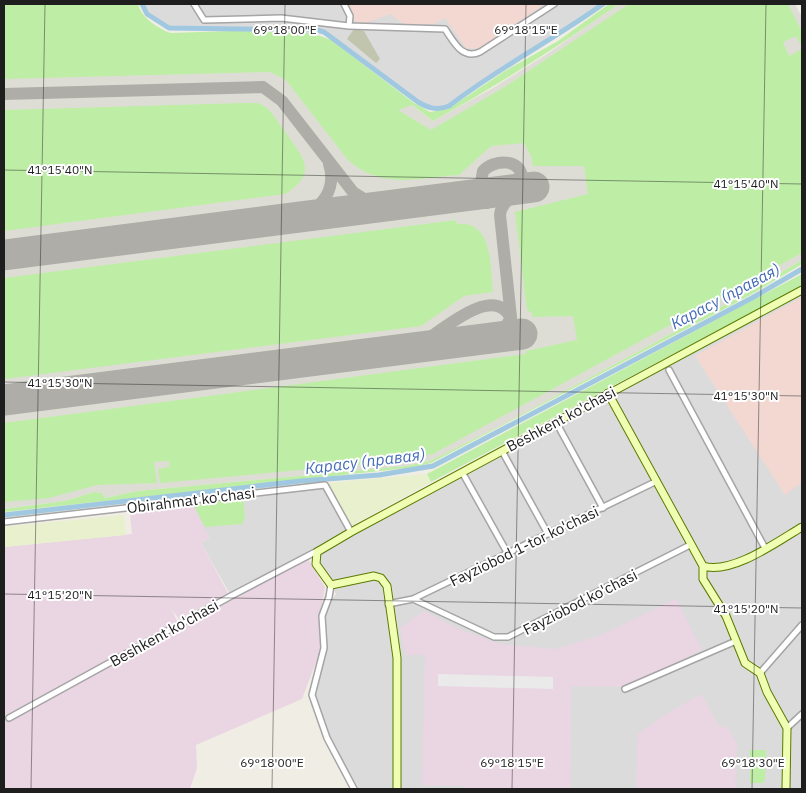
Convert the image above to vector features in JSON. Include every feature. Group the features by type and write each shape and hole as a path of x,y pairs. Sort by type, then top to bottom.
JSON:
{"street":[{"path":"194,4 204,20 280,18 349,26 445,29 461,51 474,55 554,4"},
{"path":"344,4 350,16 349,26"},
{"name":"Beshkent ko'chasi","path":"9,718 608,393 802,290"},
{"path":"669,370 765,548"},
{"path":"608,393 657,481 690,546 703,566 703,579 726,616 745,663 760,673 767,692 787,728 786,789"},
{"path":"556,422 603,508"},
{"path":"502,451 548,534"},
{"path":"462,472 508,554"},
{"name":"Fayziobod 1-tor ko'chasi","path":"388,604 413,599 657,481"},
{"name":"Obirahmat ko'chasi","path":"4,522 325,485 351,532"},
{"path":"703,566 710,568 730,565 802,527"},
{"name":"Fayziobod ko'chasi","path":"413,599 494,636 508,638 690,546"},
{"path":"316,564 318,552"},
{"path":"307,556 316,564 330,585 329,597 322,616 324,648 312,695 327,738 354,789"},
{"path":"330,585 376,576 386,584 397,658 397,789"},
{"path":"760,673 802,625"},
{"path":"625,689 736,641"},
{"path":"787,728 802,714"}],"shaded area":[{"path":"4,4 161,39 337,50 433,121 493,88 547,54 619,4 795,4 802,17 802,260 745,294 504,424 430,461 406,466 137,491 105,498 102,493 94,492 65,501 4,509"},
{"path":"142,4 602,4 502,68 449,106 440,109 428,107 418,102 324,32 317,30 169,28 147,14"},
{"path":"347,4 545,4 478,49 466,48 445,18 434,24 407,26 390,14 366,23 354,21"},
{"path":"354,29 364,31 380,59 376,63 347,39"},
{"path":"802,290 802,789 354,789 327,738 312,700 323,653 325,608 336,594 315,556 231,596 201,543 209,538 189,500 325,485 350,531"},
{"path":"802,297 802,482 785,495 695,356"},
{"path":"427,474 431,482 351,526 328,483"},
{"path":"194,506 209,538 201,543 228,593 179,619 172,610 178,623 305,554 325,587 320,615 323,644 302,699 196,745 197,768 190,789 4,789 4,547 132,534 130,514"},
{"path":"124,515 126,535 4,547 4,527"},
{"path":"676,599 702,650 625,687 571,686 570,789 465,789 464,786 422,785 425,655 406,655 400,628 424,611 456,628 500,644 557,649 601,635"},
{"path":"438,674 553,677 553,689 438,686"},
{"path":"701,694 720,728 727,726 737,744 735,789 636,789 638,734 663,716"}],"green space":[{"path":"4,4 138,4 151,22 171,33 231,31 312,33 331,40 414,103 430,112 448,109 505,71 558,41 609,4 619,4 528,65 433,121 412,105 398,110 431,130 503,88 629,4 788,4 802,32 801,45 796,36 783,42 789,56 802,49 802,253 433,454 398,461 160,483 158,469 169,467 169,461 154,462 157,483 97,485 49,498 4,502 4,423 526,354 526,351 577,340 573,316 532,317 532,313 527,310 515,212 588,194 584,166 533,166 531,156 524,143 491,146 459,175 401,180 387,179 374,175 348,160 285,79 270,72 4,79"},
{"path":"258,103 267,108 303,160 305,167 301,180 285,194 4,231 4,110"},
{"path":"456,220 457,224 469,225 478,230 484,237 490,259 493,292 464,296 421,326 4,379 4,278"},
{"path":"802,260 802,264 747,297 431,463 416,467 4,512 4,509 65,501 94,492 102,493 105,498 137,491 406,466 430,461 504,424 745,294"},
{"path":"802,274 802,286 431,482 427,474"},
{"path":"243,496 245,518 242,524 205,527 192,502"},
{"path":"750,750 766,750 765,779 763,783 750,783"}],"waterway":[{"name":"Карасу (правая)","path":"142,4 147,14 169,28 317,30 324,32 418,102 437,109 449,106 487,79 603,4"},
{"name":"Карасу (правая)","path":"4,515 301,481 379,475 433,466 752,298 802,269"}],"taxiway":[{"path":"4,94 263,87 282,101 353,192 369,202 393,205"},
{"path":"298,217 307,214 326,197 331,182 329,164"},
{"path":"487,203 480,188 483,171 494,164 513,164 521,172 521,184 519,189 504,205 500,215 511,317 504,330 492,338"},
{"path":"456,197 475,197 487,203"},
{"path":"409,348 419,345 453,321 480,307 493,305 503,309 511,319"},
{"path":"475,340 489,344 500,343"}],"runway":[{"path":"4,255 534,187"},
{"path":"4,400 522,334"}]}
